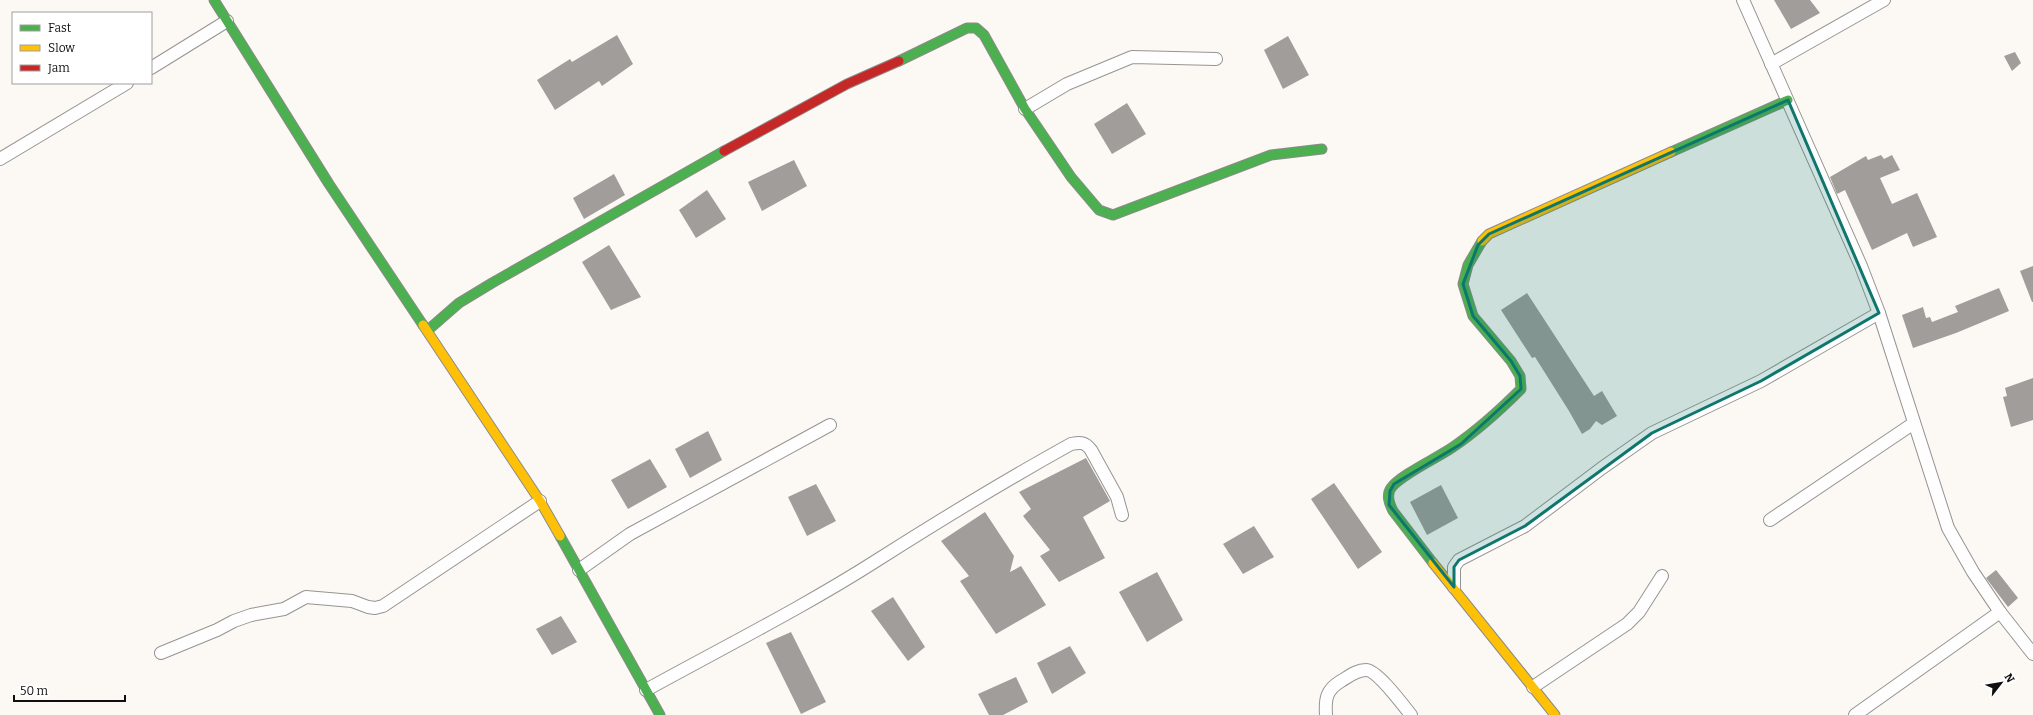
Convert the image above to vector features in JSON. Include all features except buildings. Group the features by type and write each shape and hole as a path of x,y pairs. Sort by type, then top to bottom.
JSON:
{"street":[{"path":"214,0 328,184 428,330 540,501 660,715"},
{"path":"1743,0 1788,100 1879,313 1948,528 1973,572 2000,612 2033,654"},
{"path":"1771,64 1884,0"},
{"path":"152,67 227,21"},
{"path":"428,330 459,303 492,283 760,131 847,84 927,49 967,28 976,28 984,35 1025,109 1072,177 1099,210 1113,215 1170,192 1271,155 1322,149"},
{"path":"1025,109 1067,84 1132,56 1216,59"},
{"path":"0,159 125,84"},
{"path":"1555,715 1389,505 1388,498 1394,484 1461,444 1487,422 1521,389 1520,376 1511,361 1473,316 1463,284 1468,265 1478,246 1489,234 1788,100"},
{"path":"1454,587 1454,567 1459,560 1525,526 1602,468 1652,433 1761,381 1879,313"},
{"path":"1770,520 1914,423"},
{"path":"579,570 630,534 830,425"},
{"path":"646,690 794,609 880,558 925,529 1071,444 1081,442 1091,450 1117,497 1122,515"},
{"path":"161,653 217,630 234,621 251,615 284,608 306,597 352,601 375,608 383,606 540,501"},
{"path":"1533,687 1627,624 1639,612 1662,576"},
{"path":"1862,713 2000,612"},
{"path":"1326,715 1325,699 1333,686 1358,671 1367,670 1376,674 1411,715"}],"highlighted area":[{"path":"1788,100 1879,313 1761,381 1652,433 1525,526 1459,560 1454,567 1454,587 1389,505 1390,491 1394,484 1461,444 1521,389 1520,376 1511,361 1473,316 1463,284 1478,245 1489,234"}],"traffic: fast":[{"path":"214,0 329,184 423,325"},
{"path":"899,61 967,28 976,28 984,35 1025,109 1071,177 1099,210 1113,215 1271,155 1322,149"},
{"path":"1671,152 1788,100"},
{"path":"428,330 459,303 492,283 724,151"},
{"path":"1433,563 1393,511 1390,505 1389,491 1396,483 1420,466 1447,451 1471,434 1521,389 1520,376 1511,361 1473,316 1463,284 1468,265 1482,241"},
{"path":"560,536 660,715"}],"traffic: slow":[{"path":"1482,241 1489,234 1671,152"},
{"path":"423,325 540,501 560,536"},
{"path":"1433,563 1555,715"}],"traffic: jam":[{"path":"724,151 847,84 899,61"}]}
